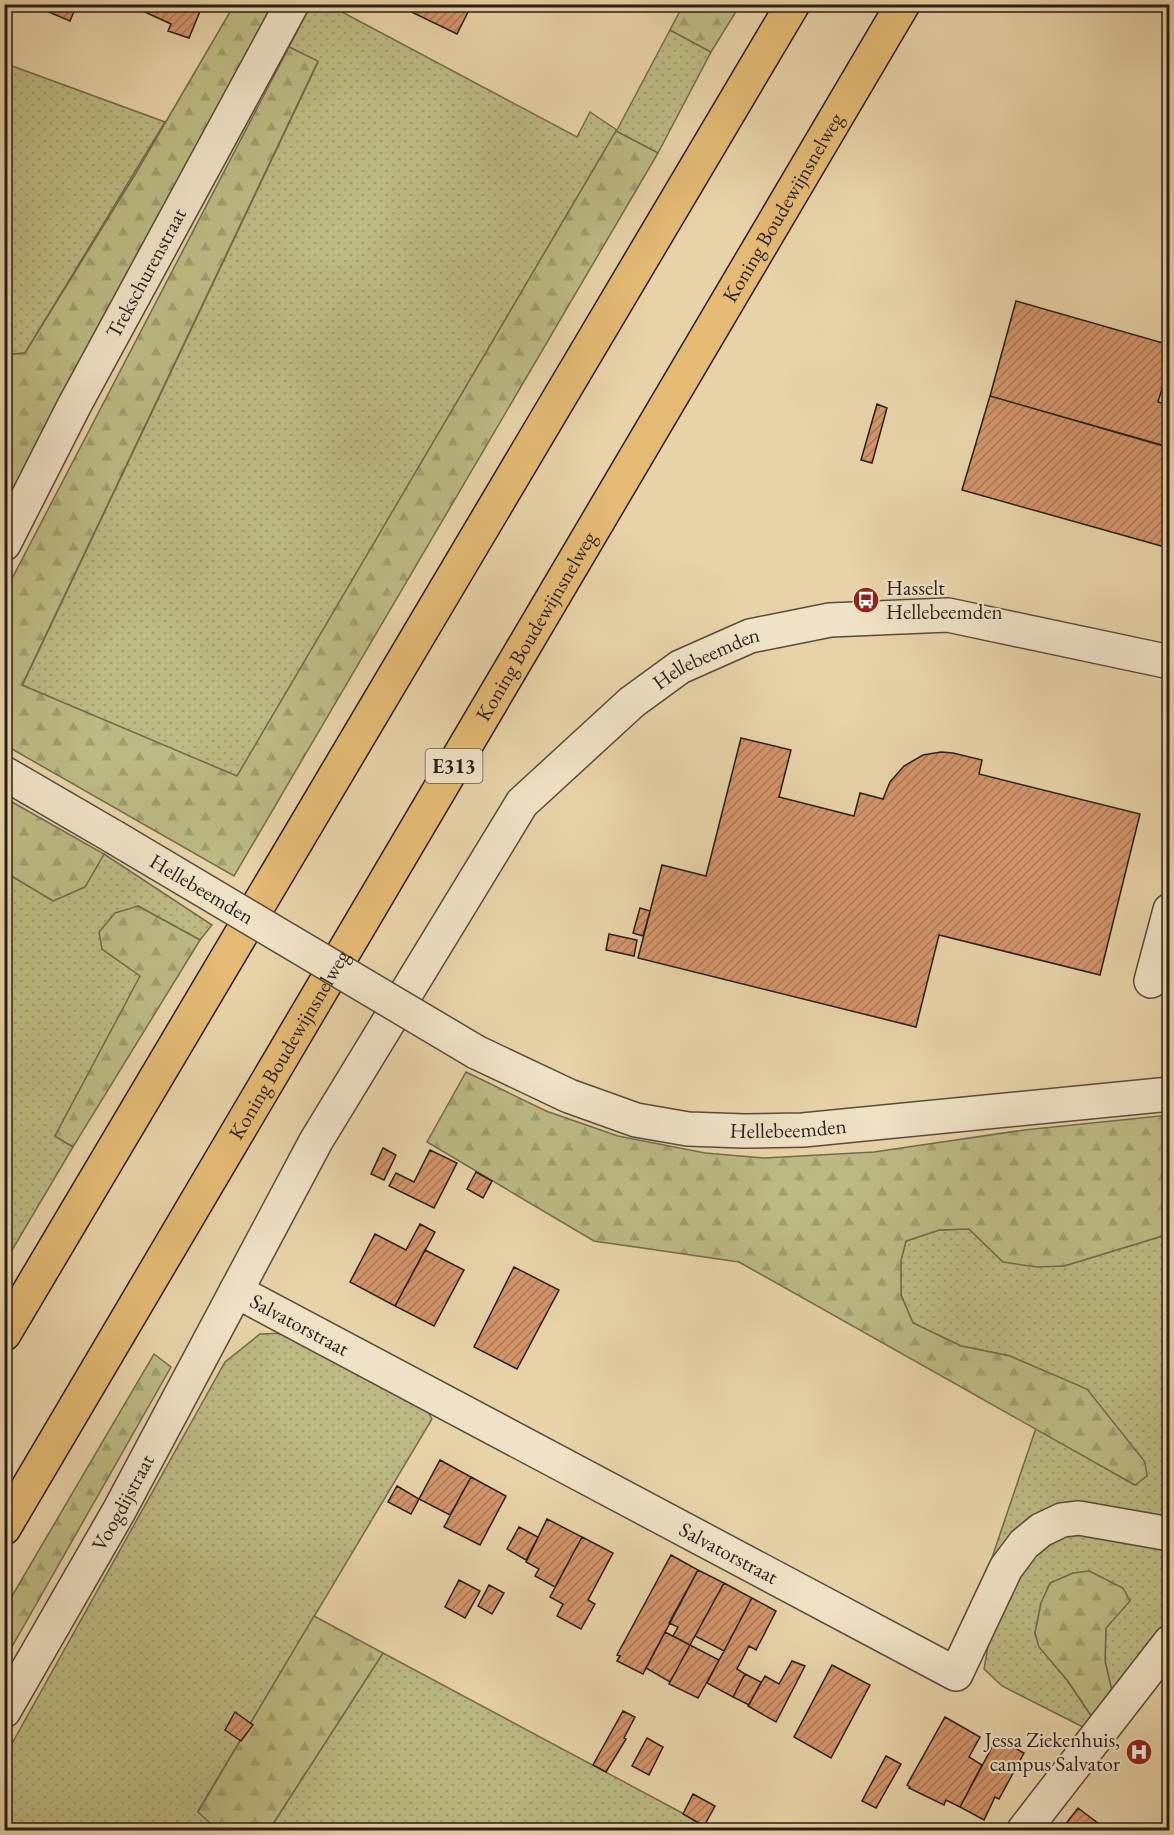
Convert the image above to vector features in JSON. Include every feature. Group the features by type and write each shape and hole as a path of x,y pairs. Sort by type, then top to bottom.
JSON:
{"highway":[{"path":"4,1334 793,4"},
{"name":"Koning Boudewijnsnelweg","path":"4,1528 903,4"}],"street":[{"name":"Trekschurenstraat","path":"4,544 74,406 292,4"},
{"name":"Hellebeemden","path":"236,1291 316,1141 522,803 632,702 680,667 750,636 830,620 948,615 1170,662"},
{"name":"Hellebeemden","path":"4,773 476,1053 568,1096 636,1120 688,1129 802,1130 1170,1094"},
{"path":"1151,981 1170,910"},
{"name":"Salvatorstraat","path":"236,1291 956,1674 1006,1568 1024,1544 1041,1530 1062,1520 1079,1518 1170,1534"},
{"name":"Voogdijstraat","path":"4,1711 119,1511 236,1291"},
{"path":"1023,1830 1170,1642"}],"green space":[{"path":"683,4 740,5 711,52 670,30"},
{"path":"234,5 272,5 173,190 5,516 5,355 25,353 136,173"},
{"path":"311,5 329,5 577,137 590,112 617,130 670,30 711,52 658,153 616,131 237,777 22,686 318,62 289,47"},
{"path":"289,47 318,61 22,685 237,776 616,131 658,153 234,876 5,745 5,592"},
{"path":"4,63 165,122 25,353 5,355"},
{"path":"5,798 104,854 85,887 53,901 5,872"},
{"path":"104,854 212,925 200,940 138,906 102,949 141,976 55,1136 73,1147 5,1262 5,872 53,901 85,887"},
{"path":"138,906 200,940 73,1147 55,1136 140,976 102,949 99,932 115,913"},
{"path":"466,1072 546,1111 618,1136 705,1153 764,1158 874,1152 1024,1130 1169,1115 1169,1234 1064,1266 1037,1267 1003,1262 969,1229 939,1230 906,1241 901,1260 901,1295 913,1323 961,1346 1010,1356 1087,1389 1145,1462 1147,1476 1135,1485 739,1262 594,1241 427,1142"},
{"path":"969,1229 1003,1262 1064,1266 1169,1234 1169,1518 1081,1507 981,1590 1036,1428 1135,1485 1010,1356 961,1346 913,1323 901,1295 901,1260 906,1241 939,1230"},
{"path":"287,1333 422,1401 432,1419 198,1811 218,1830 5,1830 5,1756 225,1362 260,1334"},
{"path":"154,1354 171,1367 5,1659 5,1608"},
{"path":"1072,1531 1169,1549 1169,1618 1112,1691 1105,1661 1106,1628 1115,1616 1123,1589 1089,1571 1041,1603 1035,1633 1039,1646 1067,1680 1092,1717 1083,1727 1002,1686 984,1669 998,1614 1031,1552"},
{"path":"1089,1571 1123,1588 1130,1601 1106,1628 1105,1661 1112,1691 1092,1717 1067,1680 1039,1647 1035,1633 1041,1603 1050,1583 1073,1573"},
{"path":"314,1616 383,1653 269,1830 218,1830 198,1812"},
{"path":"383,1653 714,1830 269,1830"}],"building":[{"path":"30,4 77,4 70,21"},
{"path":"148,4 203,4 189,38 168,31 171,24 145,12"},
{"path":"395,4 472,4 457,34"},
{"path":"1016,301 1170,345 1170,362 1158,402 1170,405 1169,447 990,396"},
{"path":"990,396 1170,448 1170,532 1165,547 962,490"},
{"path":"877,404 887,408 872,463 861,460"},
{"path":"741,738 791,750 779,797 854,816 860,793 883,799 890,782 904,766 923,755 941,752 982,760 979,774 1140,814 1100,975 939,935 916,1027 638,958 662,865 706,876"},
{"path":"640,908 650,911 643,936 633,933"},
{"path":"609,934 637,940 634,956 606,950"},
{"path":"383,1148 396,1155 384,1180 371,1174"},
{"path":"430,1150 457,1163 434,1208 389,1186 396,1173 414,1182"},
{"path":"476,1172 492,1181 483,1198 467,1189"},
{"path":"420,1224 435,1232 395,1306 350,1282 375,1234 406,1250"},
{"path":"425,1250 464,1270 434,1326 395,1306"},
{"path":"514,1267 559,1290 517,1369 474,1347"},
{"path":"440,1460 471,1477 450,1515 419,1499"},
{"path":"471,1477 506,1496 480,1545 444,1527"},
{"path":"397,1486 419,1499 411,1514 388,1502"},
{"path":"547,1519 582,1537 555,1587 535,1576 539,1569 526,1562"},
{"path":"519,1527 538,1537 526,1560 507,1549"},
{"path":"582,1537 613,1553 588,1600 595,1604 581,1629 557,1616 563,1604 550,1597"},
{"path":"671,1555 698,1570 643,1674 617,1661 620,1656 617,1655"},
{"path":"698,1570 724,1583 690,1645 673,1636 678,1627 669,1623"},
{"path":"459,1580 480,1591 465,1618 445,1607"},
{"path":"724,1583 752,1598 724,1651 695,1636"},
{"path":"489,1585 504,1593 492,1614 478,1606"},
{"path":"752,1598 776,1611 756,1650 749,1646 737,1669 745,1674 733,1697 707,1683"},
{"path":"665,1632 690,1645 670,1682 646,1668"},
{"path":"690,1645 719,1660 698,1698 669,1684"},
{"path":"792,1661 805,1666 776,1722 748,1706 765,1676 779,1684"},
{"path":"832,1665 870,1685 831,1758 794,1737"},
{"path":"745,1674 761,1682 749,1705 733,1697"},
{"path":"623,1711 635,1717 624,1738 626,1739 606,1772 593,1765"},
{"path":"235,1712 253,1725 241,1741 225,1730"},
{"path":"945,1717 980,1737 969,1757 982,1765 960,1807 946,1800 944,1805 907,1785"},
{"path":"647,1738 663,1747 649,1775 632,1766"},
{"path":"997,1738 1024,1753 999,1799 995,1797 984,1820 960,1807"},
{"path":"886,1756 901,1764 876,1808 862,1801"},
{"path":"693,1794 715,1806 704,1826 683,1814"},
{"path":"1078,1808 1107,1830 1061,1830"}],"place":[{"name":"Hasselt Hellebeemden","path":"866,600"},
{"name":"Jessa Ziekenhuis, campus Salvator","path":"1139,1752"}]}
